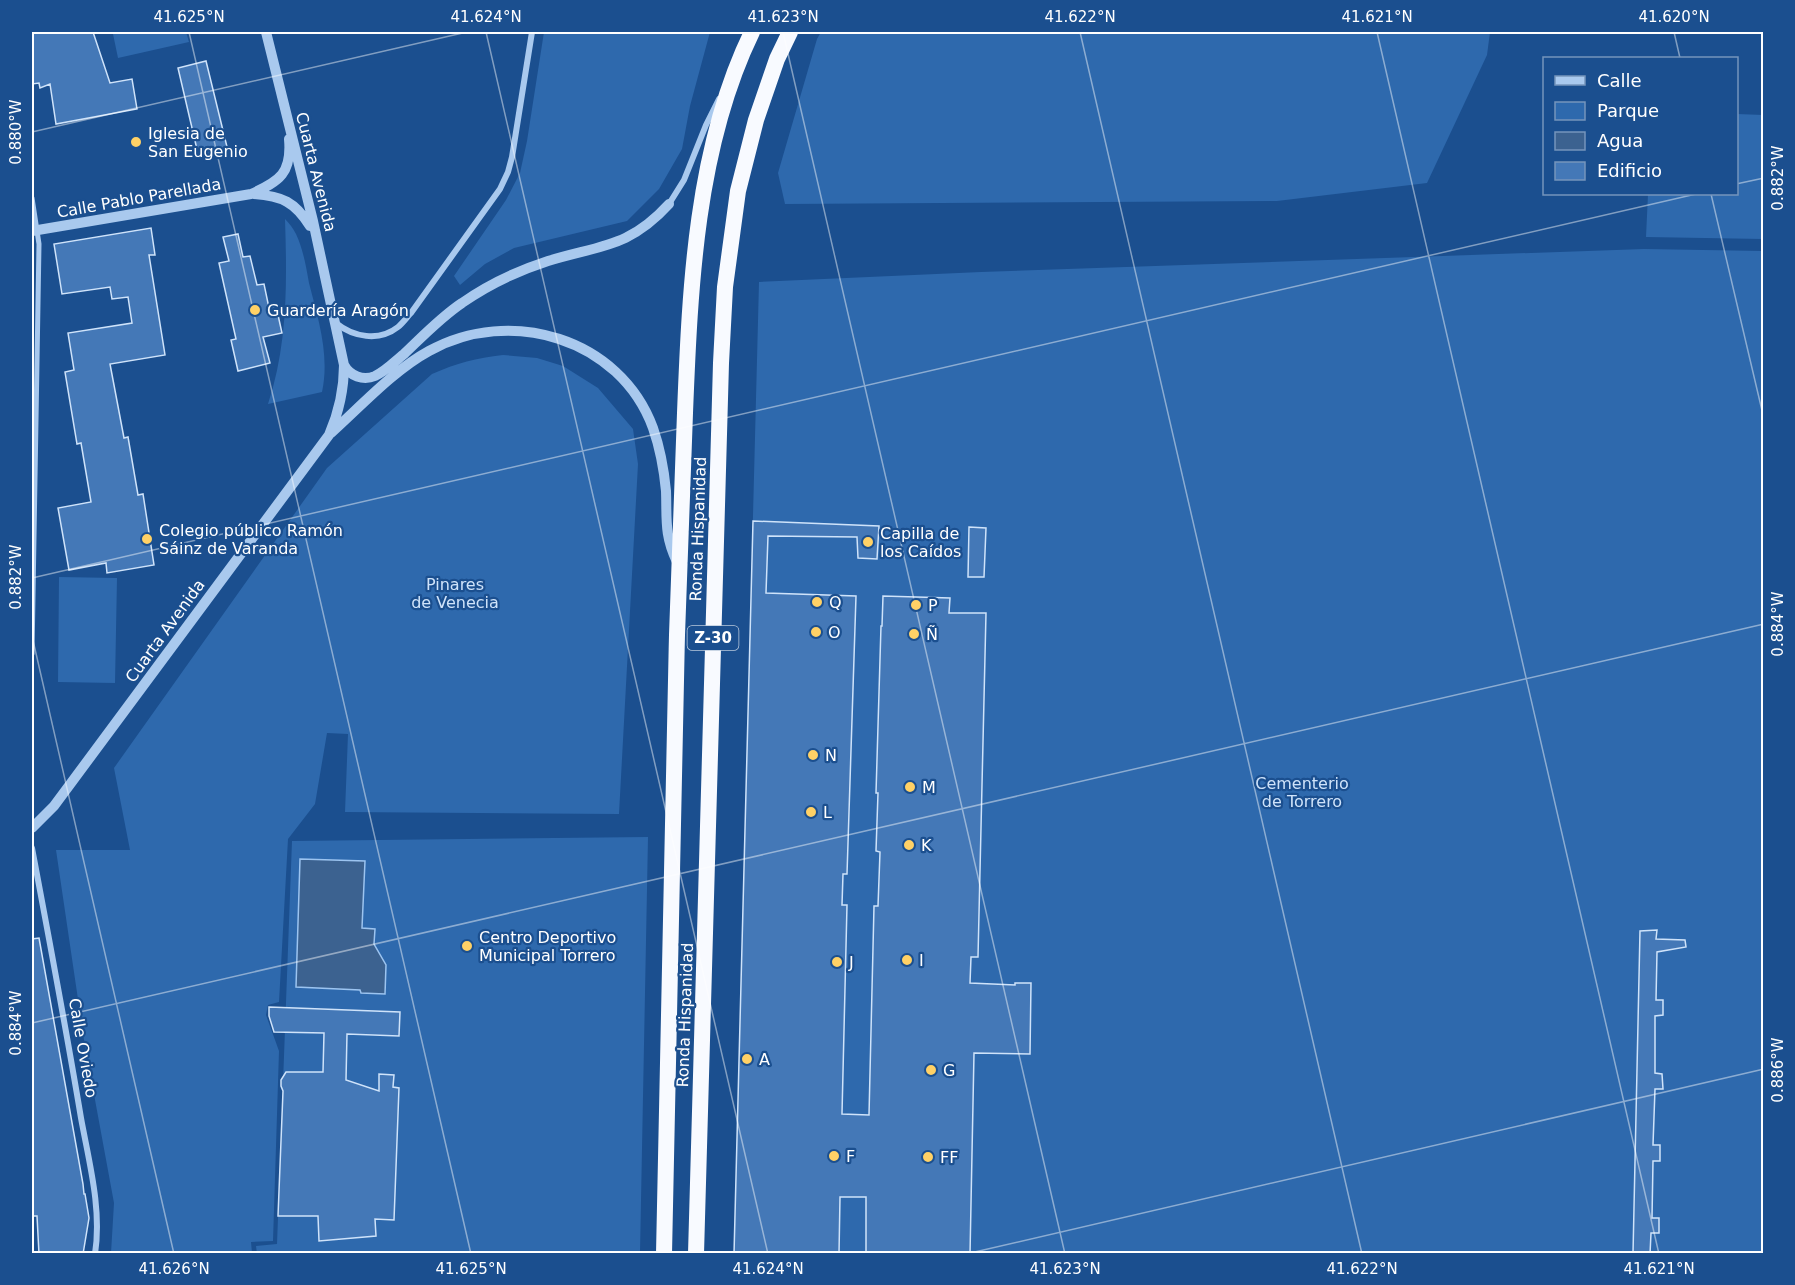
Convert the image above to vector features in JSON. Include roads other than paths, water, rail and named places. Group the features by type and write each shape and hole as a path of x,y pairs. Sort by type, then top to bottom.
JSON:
{"highway":[{"name":"Ronda Hispanidad","path":"664,1254 678,565 689,308 694,256 709,168 730,85 752,32"},
{"name":"Ronda Hispanidad","path":"696,1254 725,286 738,191 756,120 777,59 790,32"}],"street":[{"name":"Cuarta Avenida","path":"32,828 54,806 329,435 336,416 341,397 344,365 317,239 266,32"},
{"path":"336,323 354,335 369,336 383,334 398,327 411,313 500,189 512,157 532,32"},
{"path":"344,365 355,376 366,378 377,375 459,305 498,279 550,260 609,246 645,227 669,204 684,180 713,109 730,85"},
{"name":"Calle Pablo Parellada","path":"34,231 251,194 273,184 284,173 290,148 288,124"},
{"name":"Calle Pablo Parellada","path":"251,194 276,197 296,207 317,239"},
{"path":"32,198 34,231 39,244 32,654"},
{"path":"329,435 402,368 443,344 475,334 505,330 534,332 561,339 584,350 620,375 646,412 664,475 667,538 678,565"},
{"name":"Calle Oviedo","path":"32,848 66,1026 94,1194 97,1231 95,1254"}],"water":[{"path":"300,859 365,861 362,928 375,929 374,944 386,965 385,994 361,993 360,990 296,987"}],"place":[{"name":"Iglesia de San Eugenio","path":"136,142"},
{"name":"Guardería Aragón","path":"255,310"},
{"name":"Colegio público Ramón Sáinz de Varanda","path":"147,539"},
{"name":"Capilla de los Caídos","path":"868,542"},
{"name":"Q","path":"817,602"},
{"name":"P","path":"916,605"},
{"name":"O","path":"816,632"},
{"name":"Ñ","path":"914,634"},
{"name":"N","path":"813,755"},
{"name":"M","path":"910,787"},
{"name":"L","path":"811,812"},
{"name":"K","path":"909,845"},
{"name":"Centro Deportivo Municipal Torrero","path":"467,946"},
{"name":"I","path":"907,960"},
{"name":"J","path":"837,962"},
{"name":"A","path":"747,1059"},
{"name":"G","path":"931,1070"},
{"name":"F","path":"834,1156"},
{"name":"FF","path":"928,1157"}],"park label":[{"name":"Pinares de Venecia","path":"455,593"},
{"name":"Cementerio de Torrero","path":"1302,792"}]}
